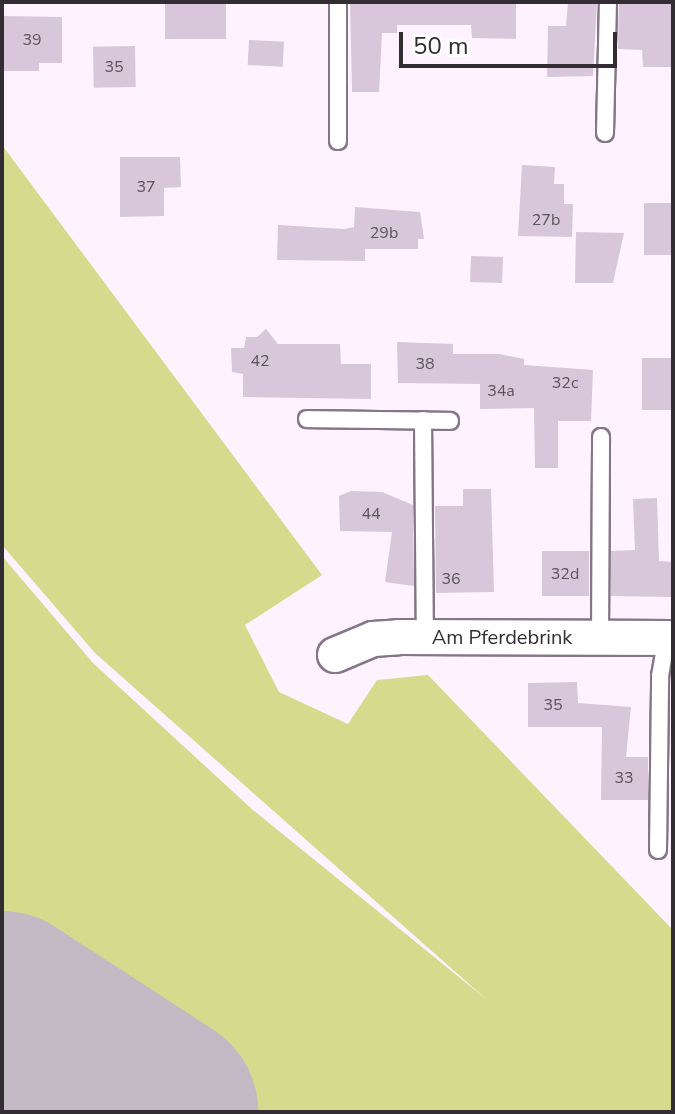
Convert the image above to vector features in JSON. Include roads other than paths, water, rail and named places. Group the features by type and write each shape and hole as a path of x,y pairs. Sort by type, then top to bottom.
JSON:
{"street":[{"name":"Am Pferdebrink","path":"335,655 373,639 670,638"}],"lane":[{"path":"338,2 338,141"},
{"path":"605,133 608,2"},
{"path":"307,419 450,421"},
{"path":"423,420 425,637"},
{"path":"600,638 601,437"},
{"path":"658,850 660,676 670,638"}]}
